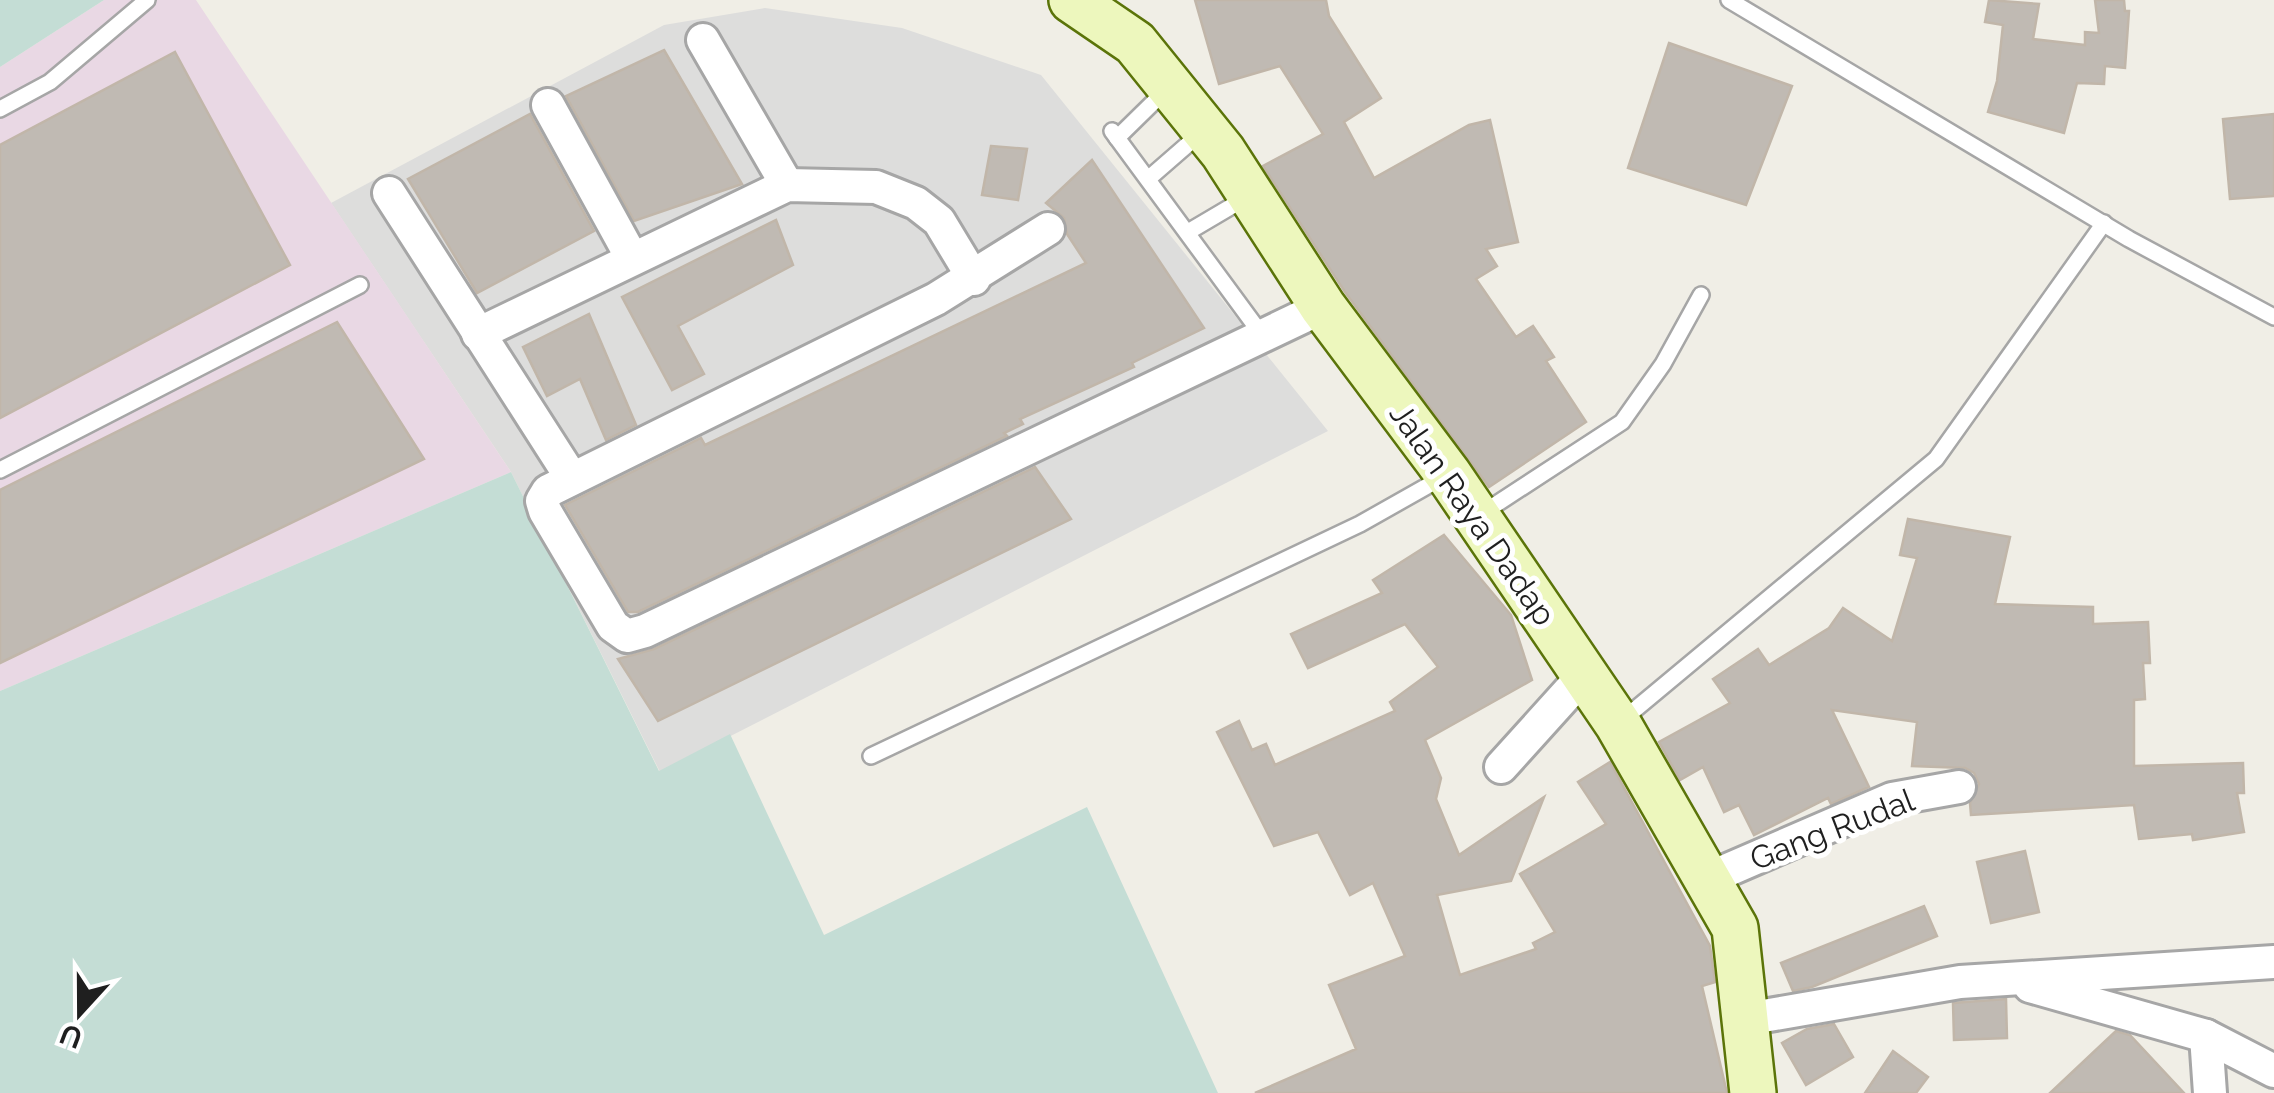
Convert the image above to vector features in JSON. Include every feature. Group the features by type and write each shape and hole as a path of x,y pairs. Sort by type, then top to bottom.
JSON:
{"main road":[{"name":"Jalan Raya Dadap","path":"1072,0 1135,43 1205,130 1323,306 1448,474 1618,724 1735,928 1753,1093"}],"street":[{"path":"703,40 787,186"},
{"path":"548,105 632,258"},
{"path":"478,334 787,186 876,187 916,203 938,220 974,279"},
{"path":"389,192 570,477"},
{"path":"1048,229 974,279 796,372 570,477 548,491 542,501 545,511 613,626 627,636 645,632 1323,306"},
{"path":"1502,767 1584,675"},
{"name":"Gang Rudal","path":"1706,879 1892,799 1959,787"},
{"path":"1746,1019 1960,982 2274,962"},
{"path":"2006,980 2206,1036 2274,1071"},
{"path":"2206,1036 2210,1093"}],"lane":[{"path":"0,109 50,82 147,0"},
{"path":"1729,0 2104,223 2274,317"},
{"path":"1170,86 1114,134 1262,335"},
{"path":"1148,179 1205,130"},
{"path":"1188,232 1250,194"},
{"path":"1618,724 1936,458 2104,223"},
{"path":"0,470 360,285"},
{"path":"1477,516 1622,422 1663,364 1701,295"},
{"path":"871,756 1360,524 1448,474"}],"shaded area":[{"path":"0,0 104,0 0,67"},
{"path":"104,0 196,0 511,472 0,691 0,67"},
{"path":"765,8 902,28 1041,75 1328,431 660,772 511,472 331,203 664,25"},
{"path":"511,472 659,771 730,734 824,935 1087,807 1218,1093 0,1093 0,691"}],"building":[{"path":"1195,0 1326,0 1329,16 1381,98 1344,122 1374,178 1469,125 1490,120 1518,242 1486,249 1497,266 1476,279 1516,337 1533,326 1554,357 1546,361 1586,422 1489,487 1345,292 1263,166 1323,134 1280,66 1219,84"},
{"path":"1989,0 2039,4 2033,39 2085,45 2085,32 2099,33 2095,0 2124,0 2125,11 2129,11 2125,68 2105,66 2104,84 2077,83 2064,133 1988,112 1997,81 2003,25 1985,22"},
{"path":"1669,43 1792,86 1746,205 1628,168"},
{"path":"664,50 742,184 634,221 566,96"},
{"path":"175,52 290,265 0,418 0,145"},
{"path":"530,114 594,231 477,293 408,179"},
{"path":"2274,114 2274,196 2230,199 2223,119"},
{"path":"991,146 1027,149 1018,200 982,195"},
{"path":"1092,160 1204,328 1132,363 1134,367 1020,419 1023,424 1004,433 1007,436 638,612 628,612 565,505 701,438 705,445 1086,263 1067,234 1064,218 1046,203"},
{"path":"776,220 793,265 678,326 704,374 672,390 622,297"},
{"path":"589,314 636,425 606,440 580,379 547,396 523,347"},
{"path":"337,322 424,459 0,663 0,490"},
{"path":"1035,467 1071,519 658,721 618,659 654,649"},
{"path":"1908,519 2010,537 1995,604 2093,607 2093,624 2148,622 2150,663 2143,663 2145,699 2134,700 2134,766 2243,763 2244,793 2237,793 2244,832 2193,840 2192,834 2139,839 2134,805 1971,815 1970,803 1979,784 1974,773 1965,768 1912,766 1917,722 1832,710 1869,787 1831,804 1828,798 1754,835 1739,805 1724,812 1703,767 1680,780 1659,742 1730,703 1713,679 1758,649 1769,665 1829,628 1843,608 1892,641 1917,558 1900,555"},
{"path":"1444,535 1511,615 1532,680 1425,740 1441,778 1436,799 1459,855 1544,797 1511,881 1437,895 1460,975 1536,949 1533,943 1555,932 1520,874 1606,824 1578,782 1610,762 1710,946 1715,982 1702,986 1727,1093 1255,1093 1356,1049 1329,985 1405,956 1373,883 1350,895 1318,832 1274,846 1217,732 1239,721 1252,750 1266,744 1275,765 1395,711 1390,702 1438,667 1405,624 1308,668 1291,634 1382,593 1373,580"},
{"path":"2025,851 2039,912 1991,923 1977,862"},
{"path":"1924,906 1937,936 1812,987 1793,991 1781,963"},
{"path":"2006,999 2007,1038 1954,1040 1953,1003"},
{"path":"1834,1024 1853,1057 1806,1085 1782,1043 1807,1029"},
{"path":"2116,1031 2130,1035 2184,1093 2050,1093"},
{"path":"1893,1051 1928,1077 1916,1093 1865,1093"}]}
